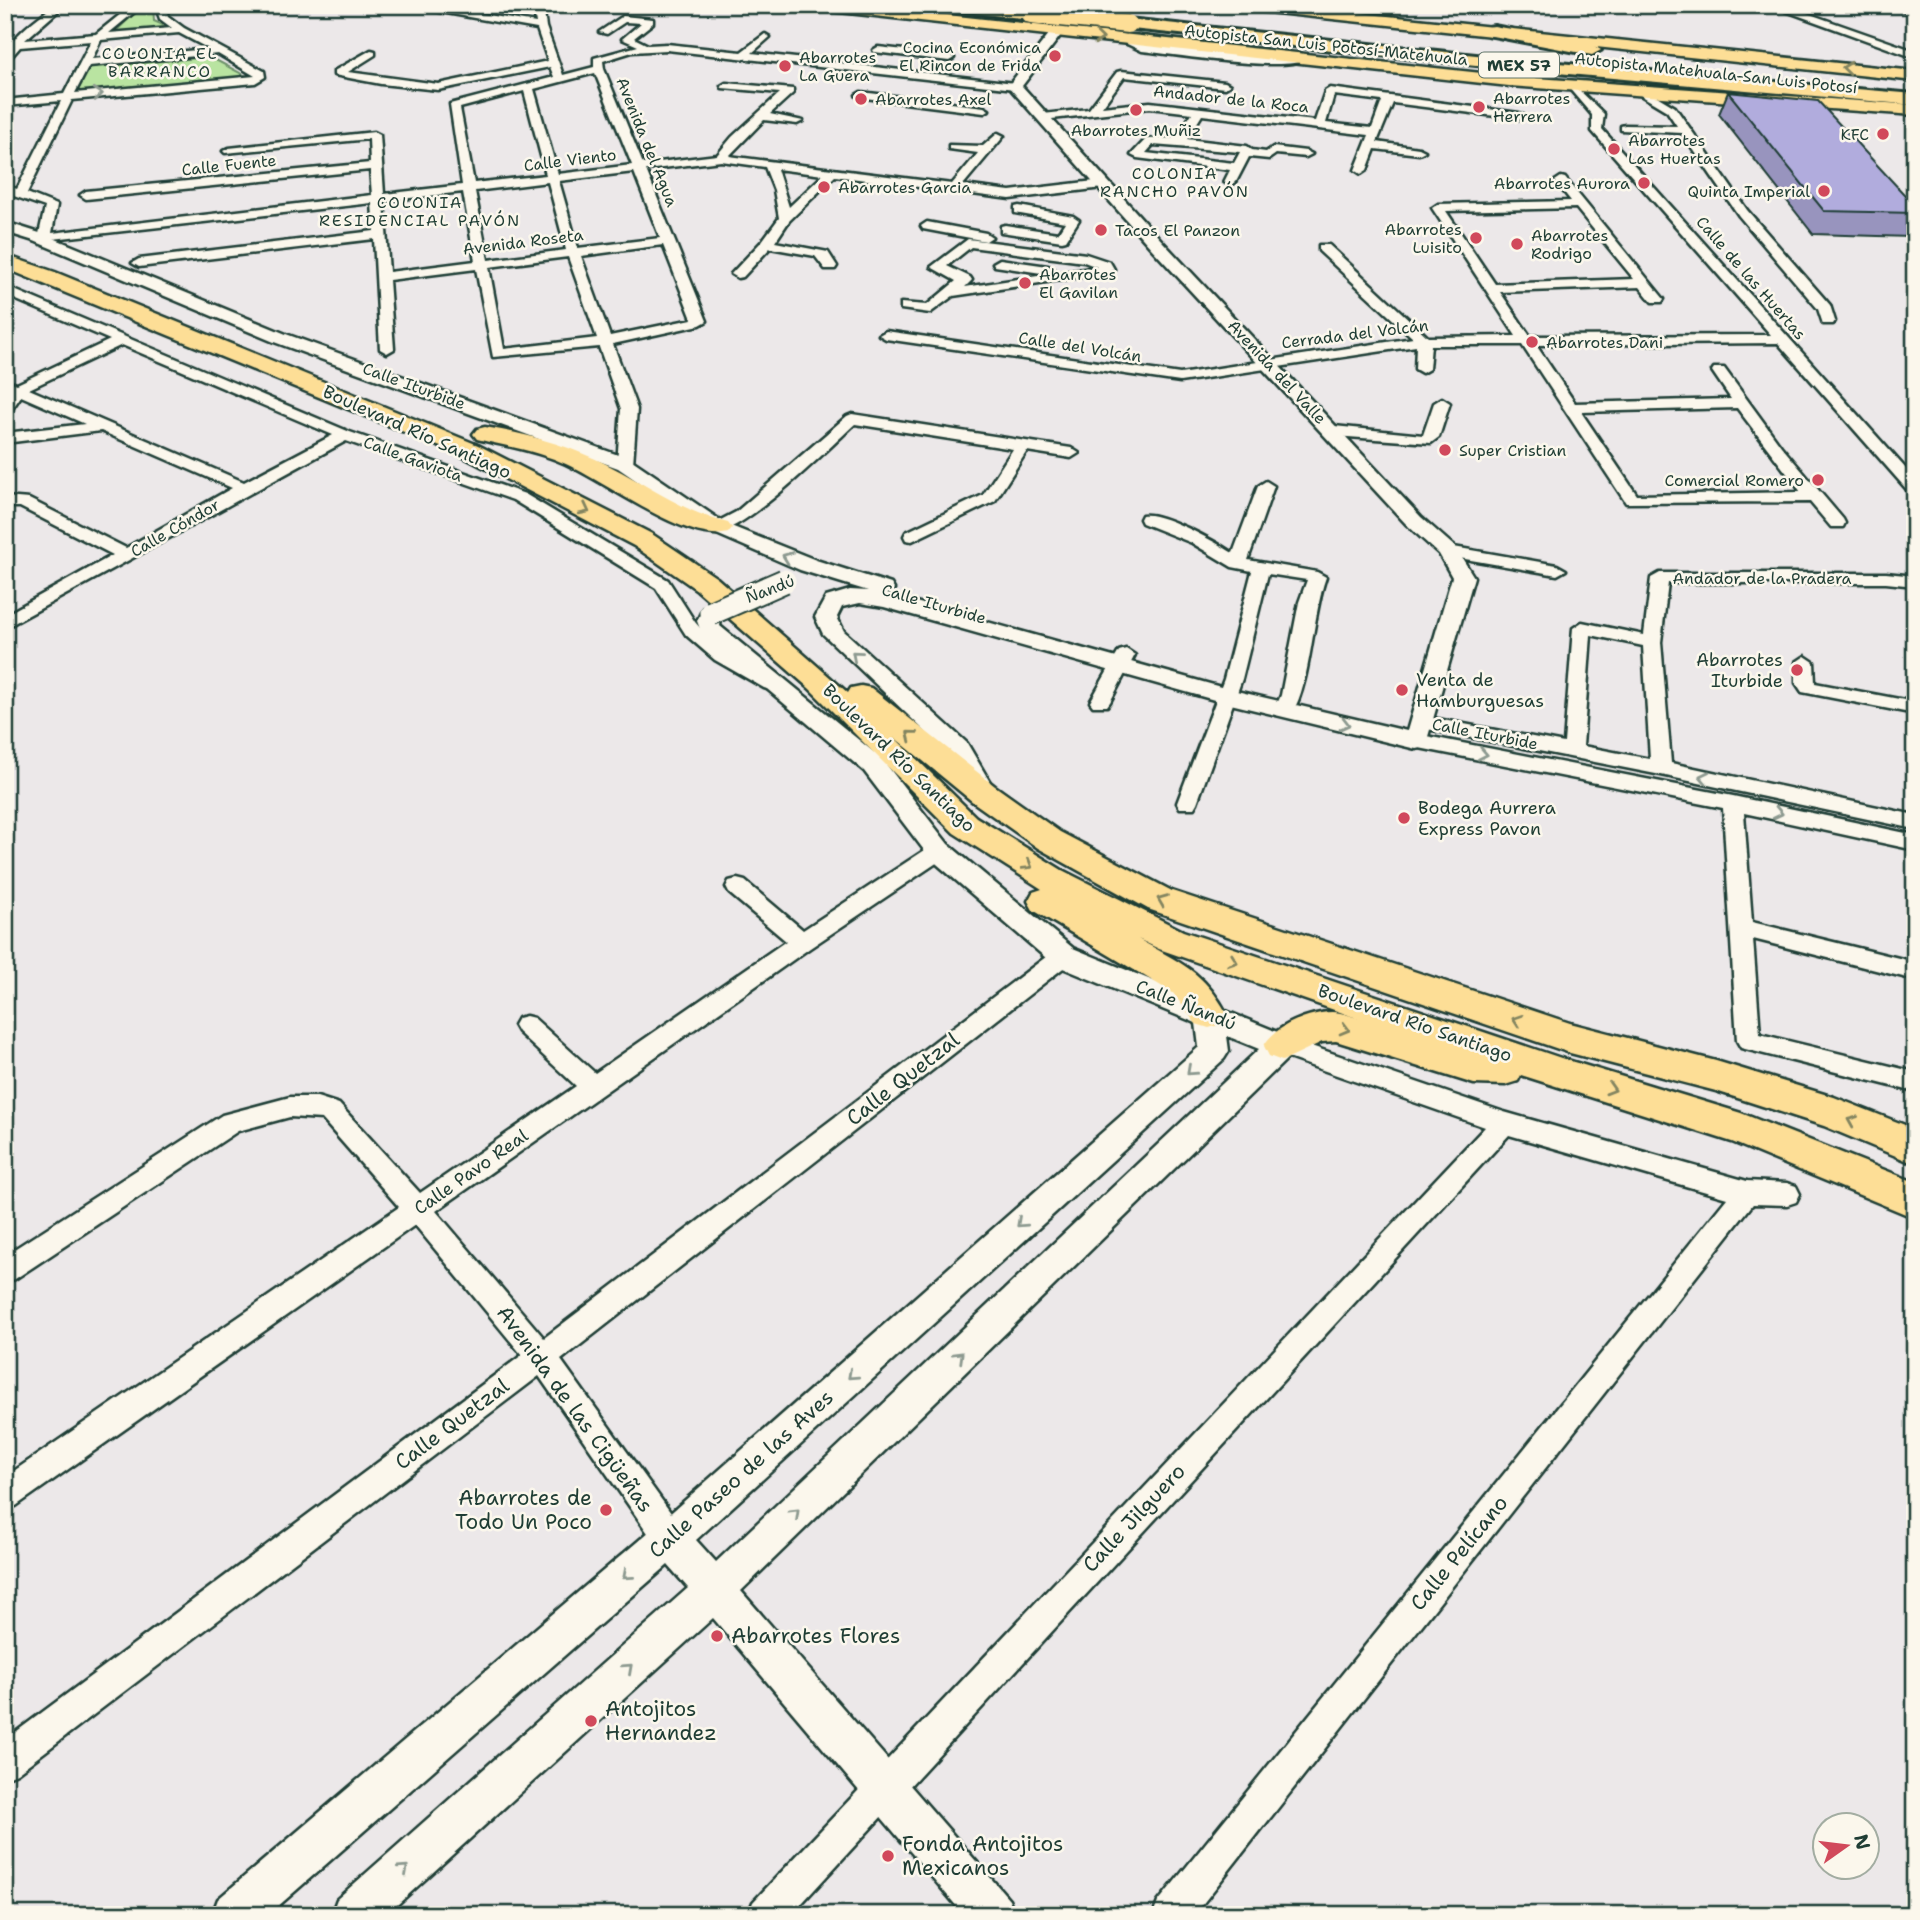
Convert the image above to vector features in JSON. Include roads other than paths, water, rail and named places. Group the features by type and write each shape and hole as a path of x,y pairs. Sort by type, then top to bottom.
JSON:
{"highway":[{"name":"Autopista San Luis Potosí-Matehuala","path":"946,5 1592,72 1913,95"},
{"name":"Autopista Matehuala-San Luis Potosí","path":"1059,5 1129,26 1711,73 1913,95"},
{"path":"1494,31 1711,73"},
{"path":"1360,65 1524,65"},
{"path":"1592,72 1851,104"}],"main road":[{"path":"812,5 1056,35 1129,26 1301,59 1573,87 1641,91 1671,101 1851,104 1913,95"},
{"path":"1238,5 1494,31 1913,95"},
{"name":"Boulevard Río Santiago","path":"5,250 44,259 485,434 649,519 773,613 825,666 984,794 1049,840 1160,900 1570,1038 1769,1093 1834,1114 1915,1147"},
{"name":"Boulevard Río Santiago","path":"5,261 48,276 469,450 643,540 707,584 819,681 965,825 1050,879 1171,940 1564,1074 1741,1129 1915,1200"},
{"path":"485,434 564,453 690,523 719,528"},
{"path":"965,825 1010,881 1186,983 1209,1014"},
{"path":"1282,1046 1311,1030 1322,1026 1336,1026 1474,1069 1564,1074 1570,1038"}],"street":[{"path":"5,61 18,41 60,5"},
{"path":"20,195 97,38 138,5"},
{"path":"5,103 255,80 260,77 260,73 181,30 163,17 160,5"},
{"path":"406,5 541,27"},
{"path":"538,5 541,27 558,78"},
{"path":"1015,86 1078,5"},
{"path":"1056,35 1088,5"},
{"path":"1774,5 1915,55"},
{"path":"1888,5 1915,8"},
{"path":"627,39 650,21 623,19 604,32 653,47"},
{"path":"5,37 18,41 97,38 181,30"},
{"path":"743,55 765,37"},
{"name":"Avenida del Agua","path":"498,354 603,342 700,321 599,69 598,60 614,52 653,47 758,57 874,83 1015,86"},
{"path":"878,50 949,58 930,86 973,101 968,108"},
{"path":"84,63 222,51"},
{"path":"705,63 710,51"},
{"path":"371,53 338,73 438,87 553,62"},
{"path":"902,53 874,83 982,113"},
{"path":"717,94 735,73 758,57"},
{"path":"498,354 454,106 599,69"},
{"path":"1093,111 1121,74 1225,85"},
{"path":"1173,107 1163,93 1175,80"},
{"path":"528,86 573,253 629,409 625,464"},
{"path":"722,158 736,139 789,91 726,86"},
{"name":"Avenida del Valle","path":"1015,86 1414,521 1448,551 1463,577 1419,732"},
{"name":"Calle de las Huertas","path":"1573,87 1598,114 1596,129 1915,489"},
{"path":"1109,88 1123,90"},
{"path":"1320,124 1329,91 1518,116"},
{"path":"1361,170 1389,98"},
{"path":"1671,101 1684,130 1743,212 1825,308 1828,321"},
{"name":"Andador de la Roca","path":"1042,117 1145,105 1375,132"},
{"path":"1180,142 1199,111"},
{"path":"762,116 797,121"},
{"path":"293,144 296,128"},
{"path":"1625,128 1684,130"},
{"path":"965,131 953,147 986,150"},
{"path":"229,151 374,135 387,349"},
{"path":"955,188 998,136"},
{"path":"1230,181 1247,149 1150,141 1137,155 1237,167"},
{"path":"1371,145 1419,151"},
{"path":"1245,153 1269,156 1273,150 1306,154"},
{"name":"Calle Viento","path":"43,238 722,158 1010,195 1103,184"},
{"path":"769,163 780,190 785,218"},
{"name":"Calle Fuente","path":"86,195 376,166"},
{"path":"738,274 767,244 785,218 834,171"},
{"path":"1561,181 1657,299"},
{"path":"5,189 51,205 43,238"},
{"path":"997,238 1032,192"},
{"path":"1581,204 1438,208 1632,500 1813,497"},
{"path":"965,280 938,267 965,244 997,238 1062,237 1073,220 1019,210"},
{"path":"927,226 997,238 1009,248 1086,258 1105,265 1107,269 949,293"},
{"name":"Calle Iturbide","path":"5,227 43,238 280,338 625,464 719,528 885,593 1123,661 1230,688 1915,843"},
{"path":"139,263 380,233"},
{"name":"Avenida Roseta","path":"383,277 667,241"},
{"path":"767,244 818,253 823,255 830,266"},
{"path":"906,306 930,309 965,280 988,277 1009,248"},
{"path":"1324,248 1424,341 1422,369"},
{"path":"1027,267 1034,252"},
{"path":"1000,263 1073,274"},
{"path":"1492,288 1644,283"},
{"name":"Calle Gaviota","path":"5,290 345,435 519,497 662,584 671,593 691,630 752,677 780,687"},
{"name":"Calle del Volcán","path":"886,335 1170,378 1269,363"},
{"name":"Cerrada del Volcán","path":"1269,363 1424,341 1781,339"},
{"path":"12,386 122,340"},
{"path":"1719,372 1813,497 1837,523"},
{"path":"5,409 12,386"},
{"path":"12,386 245,488"},
{"path":"1334,431 1426,440 1431,437 1442,403"},
{"path":"1572,408 1740,403"},
{"path":"719,528 742,516 852,419 1071,453"},
{"path":"5,438 100,426"},
{"name":"Calle Cóndor","path":"5,623 345,435"},
{"path":"912,536 989,498 1023,445"},
{"path":"1238,563 1266,486"},
{"path":"5,502 23,502 126,555"},
{"path":"1148,519 1198,539 1238,563 1317,577 1308,602 1288,702"},
{"path":"1448,551 1557,570"},
{"path":"1187,803 1230,688 1262,568"},
{"name":"Ñandú","path":"711,613 784,582 811,577 885,593"},
{"name":"Andador de la Pradera","path":"1661,768 1652,642 1660,578 1886,578 1915,581"},
{"name":"Calle Iturbide","path":"885,593 844,598 830,606 826,617 834,634 958,749 984,794"},
{"name":"Calle Ñandú","path":"711,613 708,621 710,629 873,765 939,851 1063,956 1282,1046 1504,1123 1747,1192 1787,1194"},
{"path":"1573,751 1582,628 1652,642"},
{"path":"1100,702 1123,661"},
{"path":"1805,662 1805,684 1809,688 1915,708"},
{"name":"Calle Iturbide","path":"1419,732 1573,751 1915,822"},
{"path":"1733,803 1749,1041 1915,1082"},
{"name":"Calle Pavo Real","path":"5,1495 802,942 939,851"},
{"path":"737,887 802,942"},
{"path":"1742,928 1915,971"},
{"name":"Calle Quetzal","path":"5,1761 542,1357 1063,956"},
{"name":"Calle Paseo de las Aves","path":"234,1915 670,1538 1214,1051 1209,1014"},
{"path":"526,1025 594,1087"},
{"path":"353,1915 714,1591 1282,1046"},
{"name":"Avenida de las Cigüeñas","path":"5,1270 231,1122 290,1107 317,1107 330,1111 418,1209 542,1357 670,1538 993,1915"},
{"name":"Calle Jilguero","path":"766,1915 883,1786 1504,1123"},
{"name":"Calle Pelícano","path":"1171,1915 1747,1192"}],"place":[{"name":"Cocina Económica El Rincon de Frida","path":"1055,56"},
{"name":"Abarrotes La Guera","path":"785,66"},
{"name":"Abarrotes Axel","path":"861,99"},
{"name":"Abarrotes Herrera","path":"1479,107"},
{"name":"Abarrotes Muñiz","path":"1136,110"},
{"name":"KFC","path":"1883,134"},
{"name":"Abarrotes Las Huertas","path":"1614,149"},
{"name":"Abarrotes Aurora","path":"1644,183"},
{"name":"Abarrotes Garcia","path":"824,187"},
{"name":"Quinta Imperial","path":"1824,191"},
{"name":"Tacos El Panzon","path":"1101,230"},
{"name":"Abarrotes Luisito","path":"1476,238"},
{"name":"Abarrotes Rodrigo","path":"1517,244"},
{"name":"Abarrotes El Gavilan","path":"1025,283"},
{"name":"Abarrotes Dani","path":"1532,342"},
{"name":"Super Cristian","path":"1445,450"},
{"name":"Comercial Romero","path":"1818,480"},
{"name":"Abarrotes Iturbide","path":"1797,670"},
{"name":"Venta de Hamburguesas","path":"1402,690"},
{"name":"Bodega Aurrera Express Pavon","path":"1404,818"},
{"name":"Abarrotes de Todo Un Poco","path":"606,1510"},
{"name":"Abarrotes Flores","path":"717,1636"},
{"name":"Antojitos Hernandez","path":"591,1721"},
{"name":"Fonda Antojitos Mexicanos","path":"888,1856"}],"district":[{"name":"COLONIA EL BARRANCO","path":"160,62"},
{"name":"COLONIA RANCHO PAVÓN","path":"1175,182"},
{"name":"COLONIA RESIDENCIAL PAVÓN","path":"420,211"}]}
